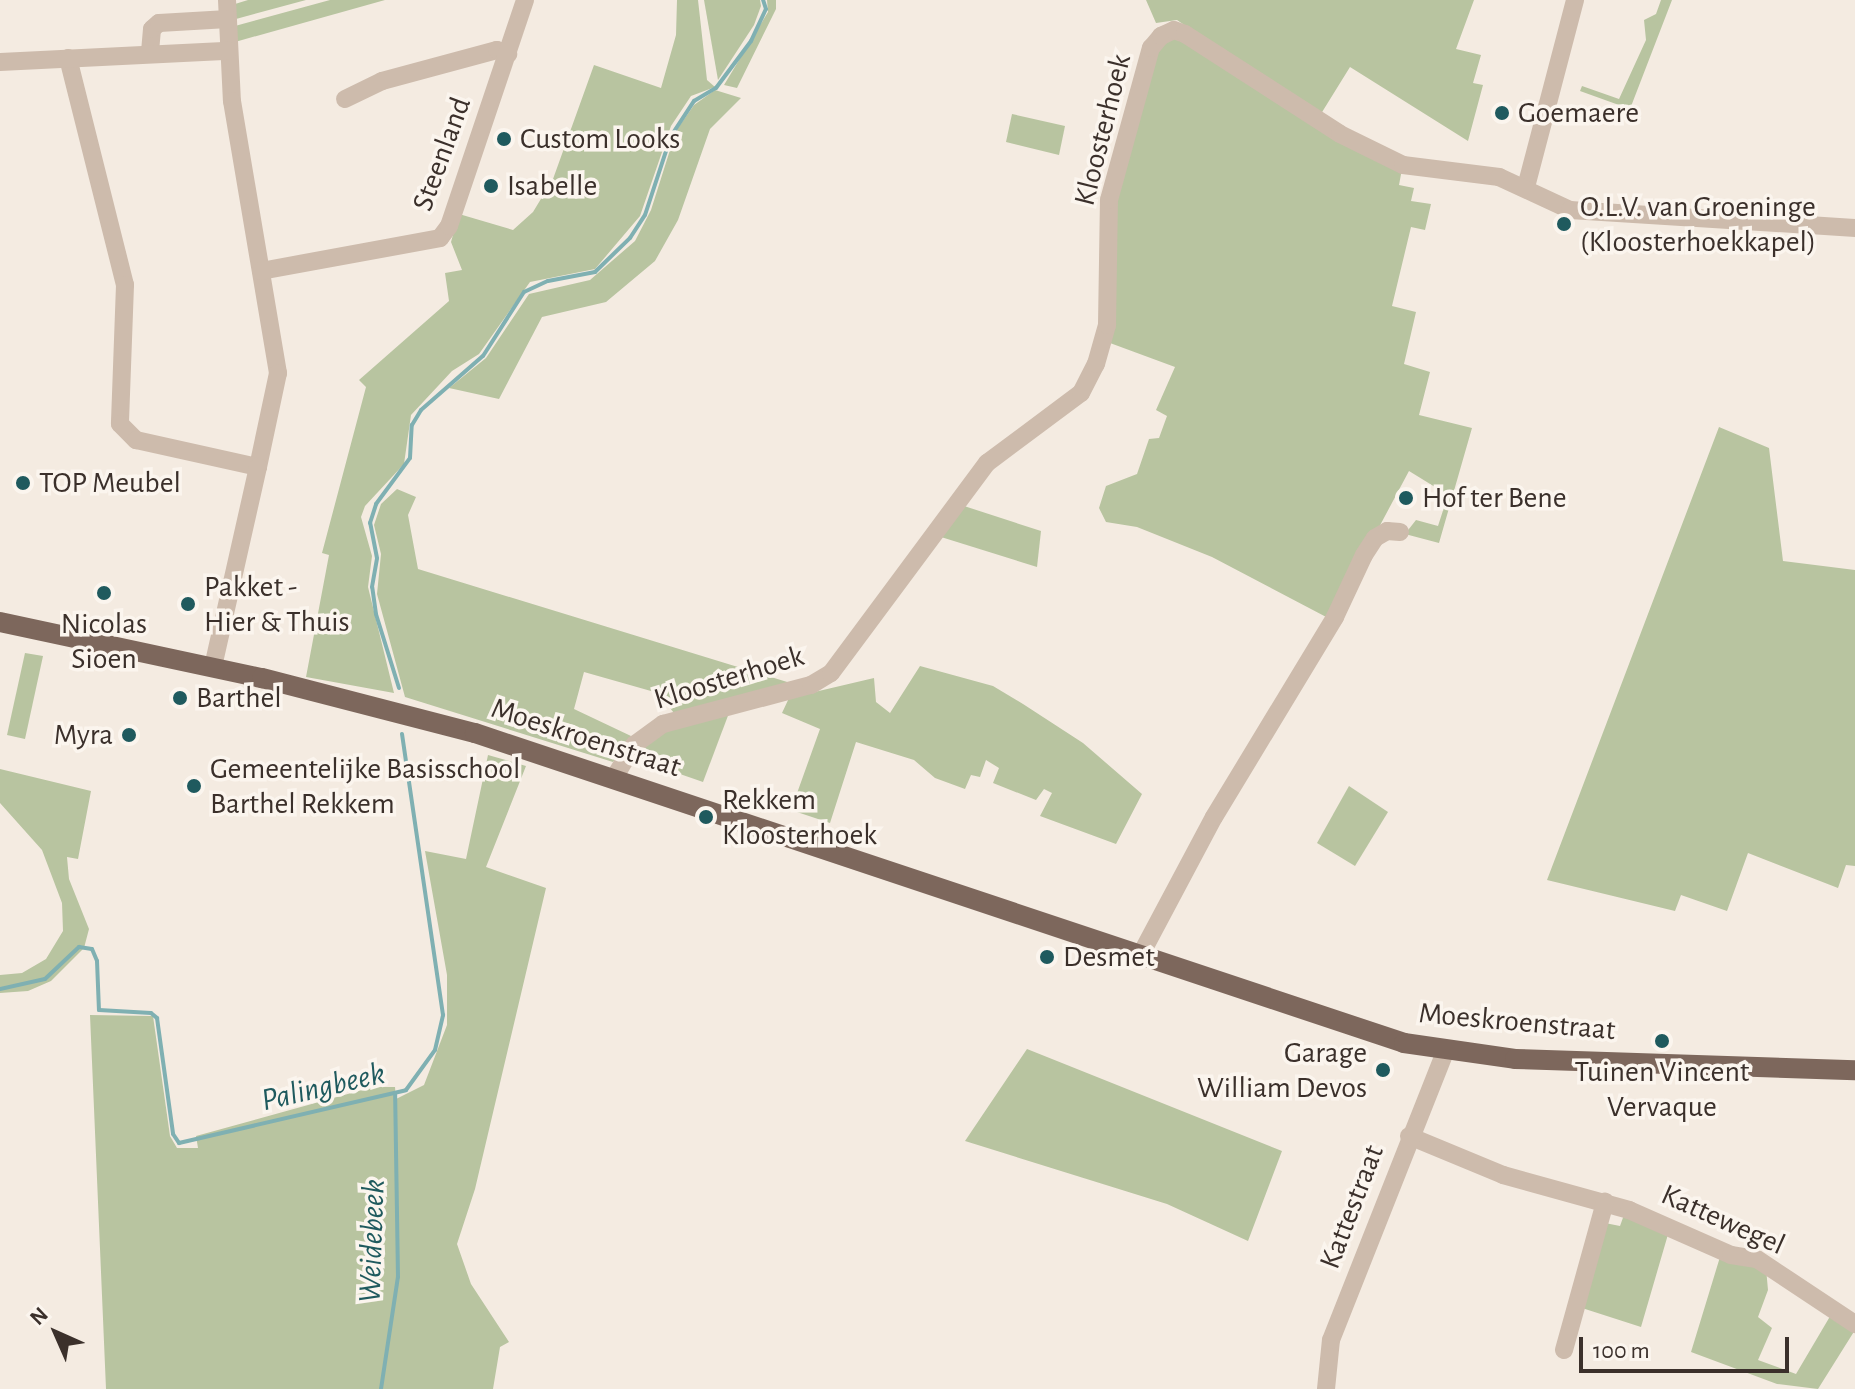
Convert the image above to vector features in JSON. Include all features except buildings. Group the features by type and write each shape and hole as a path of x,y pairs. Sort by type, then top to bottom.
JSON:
{"main road":[{"name":"Moeskroenstraat","path":"0,622 213,667 425,719 614,778 1366,1032 1446,1050 1515,1059 1855,1070"}],"street":[{"name":"Steenland","path":"261,271 440,238 449,226 525,0"},
{"path":"1526,187 1575,0"},
{"path":"150,52 152,29 159,23 228,9 232,101 278,373 213,667"},
{"name":"Kloosterhoek","path":"614,778 634,745 663,724 811,685 831,673 987,463 1081,393 1096,364 1107,325 1109,200 1151,48 1161,36 1174,30 1381,157 1403,165 1499,177 1570,210 1855,228"},
{"name":"Steenland","path":"345,99 382,81 497,50 508,54"},
{"path":"0,62 150,52 229,51"},
{"path":"68,58 125,285 120,424 136,440 258,467"},
{"path":"1140,956 1214,817 1335,617 1364,555 1375,538 1387,531 1400,532"},
{"name":"Kattestraat","path":"1326,1389 1331,1340 1409,1136 1426,1110 1446,1050"},
{"name":"Kattewegel","path":"1409,1136 1503,1175 1605,1202 1675,1226 1731,1255 1757,1259 1855,1324"},
{"path":"1564,1350 1605,1202"}],"green space":[{"path":"248,0 306,0 236,19 235,4"},
{"path":"330,0 385,0 235,42 235,26"},
{"path":"677,0 698,0 707,80 715,87 691,96 671,126 640,216 595,269 530,282 479,354 452,371 411,415 404,464 365,506 361,517 372,556 368,587 394,693 306,677 329,555 322,553 366,387 359,380 449,301 445,273 462,270 451,242 459,214 513,230 533,212 553,179 594,65 661,88 676,35"},
{"path":"704,0 760,0 754,25 718,80"},
{"path":"767,0 776,0 776,9 737,88 724,85 768,12"},
{"path":"1146,0 1474,0 1456,49 1481,55 1473,83 1483,85 1468,141 1350,67 1319,117 1177,20 1156,23"},
{"path":"1661,0 1672,0 1630,109 1580,91 1582,86 1619,99 1646,40 1644,20 1656,14"},
{"path":"1181,38 1402,169 1399,185 1414,188 1411,201 1431,204 1425,230 1411,227 1392,306 1416,312 1404,364 1430,372 1419,415 1472,428 1439,543 1405,534 1416,520 1438,526 1448,495 1409,471 1330,619 1212,557 1137,527 1106,522 1099,508 1106,486 1137,474 1149,439 1159,438 1167,416 1156,410 1175,367 1110,343 1115,202 1151,64 1165,39"},
{"path":"715,90 741,98 710,129 678,220 655,261 606,302 542,317 499,399 449,388 486,358 529,294 590,280 635,241 651,210 676,131 694,105"},
{"path":"1012,114 1065,126 1059,155 1006,142"},
{"path":"1719,427 1769,448 1783,561 1855,570 1855,866 1846,865 1838,888 1748,853 1727,911 1681,895 1675,911 1547,880"},
{"path":"397,489 416,497 408,515 418,569 797,685 674,713 658,693 584,672 574,709 631,736 613,762 405,697 377,594 381,554 374,525 381,504"},
{"path":"961,505 1041,531 1037,567 941,537"},
{"path":"25,653 43,656 25,739 7,735"},
{"path":"920,666 993,686 1083,743 1142,794 1116,844 1040,816 1052,793 1044,789 1036,800 993,783 999,768 986,760 980,777 971,775 965,789 935,778 914,760 856,742 830,823 791,810 820,729 782,713 789,698 874,678 876,702 890,713"},
{"path":"729,713 703,782 631,757 655,735"},
{"path":"488,755 526,766 486,867 546,888 475,1189 457,1244 471,1284 509,1342 500,1347 493,1389 106,1389 90,1015 153,1016 170,1136 177,1148 198,1148 196,1136 373,1087 395,1087 396,1099 424,1085 447,1025 447,975 425,851 466,859"},
{"path":"0,769 91,791 78,859 67,857 69,879 89,929 84,948 51,981 28,991 0,993 0,975 22,973 46,959 63,931 62,903 42,850 0,803"},
{"path":"1349,786 1388,812 1355,866 1317,843"},
{"path":"1027,1049 1282,1151 1248,1241 1167,1204 965,1141"},
{"path":"1625,1212 1669,1231 1641,1327 1582,1308 1605,1223 1620,1226"},
{"path":"1720,1257 1766,1268 1768,1290 1758,1317 1772,1328 1758,1360 1796,1374 1832,1313 1855,1330 1818,1389 1777,1384 1691,1352"}],"waterway":[{"name":"Palingbeek","path":"399,688 376,614 372,587 377,558 370,523 376,504 410,458 412,425 421,410 483,356 524,292 548,281 595,272 630,238 645,215 671,136 694,101 716,88 751,41 766,9 763,0"},
{"name":"Palingbeek","path":"0,989 45,979 79,947 92,949 97,961 99,1010 151,1013 157,1018 173,1134 179,1143 406,1090 435,1050 443,1015 402,734"},
{"name":"Weidebeek","path":"381,1389 398,1277 395,1093"}],"place":[{"name":"Goemaere","path":"1502,113"},
{"name":"Custom Looks","path":"504,139"},
{"name":"Isabelle","path":"491,186"},
{"name":"O.L.V. van Groeninge (Kloosterhoekkapel)","path":"1564,224"},
{"name":"TOP Meubel","path":"23,483"},
{"name":"Hof ter Bene","path":"1406,498"},
{"name":"Nicolas Sioen","path":"104,593"},
{"name":"Pakket - Hier & Thuis","path":"188,604"},
{"name":"Barthel","path":"180,698"},
{"name":"Myra","path":"129,735"},
{"name":"Gemeentelijke Basisschool Barthel Rekkem","path":"194,786"},
{"name":"Rekkem Kloosterhoek","path":"706,817"},
{"name":"Desmet","path":"1047,957"},
{"name":"Tuinen Vincent Vervaque","path":"1662,1041"},
{"name":"Garage William Devos","path":"1383,1070"}]}
